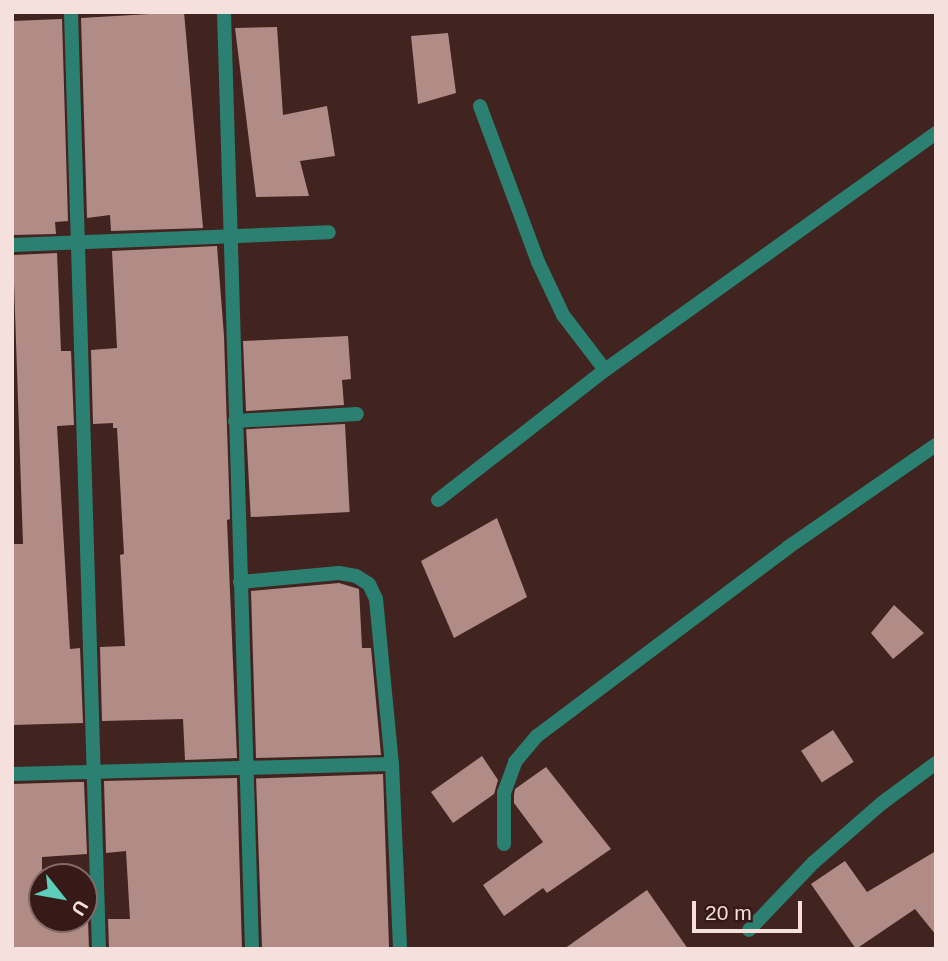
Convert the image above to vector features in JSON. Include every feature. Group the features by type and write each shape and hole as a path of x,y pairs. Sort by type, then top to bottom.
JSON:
{"street":[{"path":"71,12 99,949"},
{"path":"224,12 252,949"},
{"path":"480,106 538,262 563,315 605,370"},
{"path":"438,500 605,370 936,132"},
{"path":"12,245 329,232"},
{"path":"235,421 357,414"},
{"path":"504,844 504,793 515,762 537,736 787,548 936,445"},
{"path":"240,582 339,573 356,576 369,584 376,599 393,764 400,949"},
{"path":"749,930 813,863 882,803 936,763"},
{"path":"12,774 393,764"}],"building":[{"path":"184,12 203,228 111,231 110,215 87,218 81,18"},
{"path":"62,19 68,221 55,222 56,234 12,235 12,21"},
{"path":"277,27 283,115 327,106 335,156 300,161 309,196 256,197 235,28"},
{"path":"448,33 456,93 418,104 411,36"},
{"path":"217,246 224,336 230,519 227,520 237,758 185,760 183,719 102,721 100,647 125,646 120,555 124,554 117,428 113,428 113,423 93,424 91,350 117,348 112,251"},
{"path":"57,253 61,351 71,351 74,425 57,426 70,649 80,648 83,723 12,725 12,544 23,544 13,255"},
{"path":"348,336 351,379 342,380 344,405 246,411 243,341"},
{"path":"345,424 350,512 251,517 246,429"},
{"path":"497,518 527,597 454,638 421,561"},
{"path":"339,583 359,589 362,648 371,648 381,755 256,758 251,591"},
{"path":"894,605 924,633 893,659 871,633"},
{"path":"833,730 854,762 822,783 801,751"},
{"path":"482,756 498,780 494,794 453,823 431,792"},
{"path":"546,767 611,849 547,893 543,888 504,916 483,885 543,842 514,803 514,795 515,789"},
{"path":"383,774 389,947 262,949 256,778"},
{"path":"237,778 242,949 109,949 108,919 130,919 126,851 106,853 104,781"},
{"path":"84,782 87,854 42,857 42,863 28,863 28,933 88,933 89,949 12,949 12,784"},
{"path":"936,851 936,935 915,909 856,949 811,884 845,861 867,892"},
{"path":"647,890 688,949 564,949"}]}
